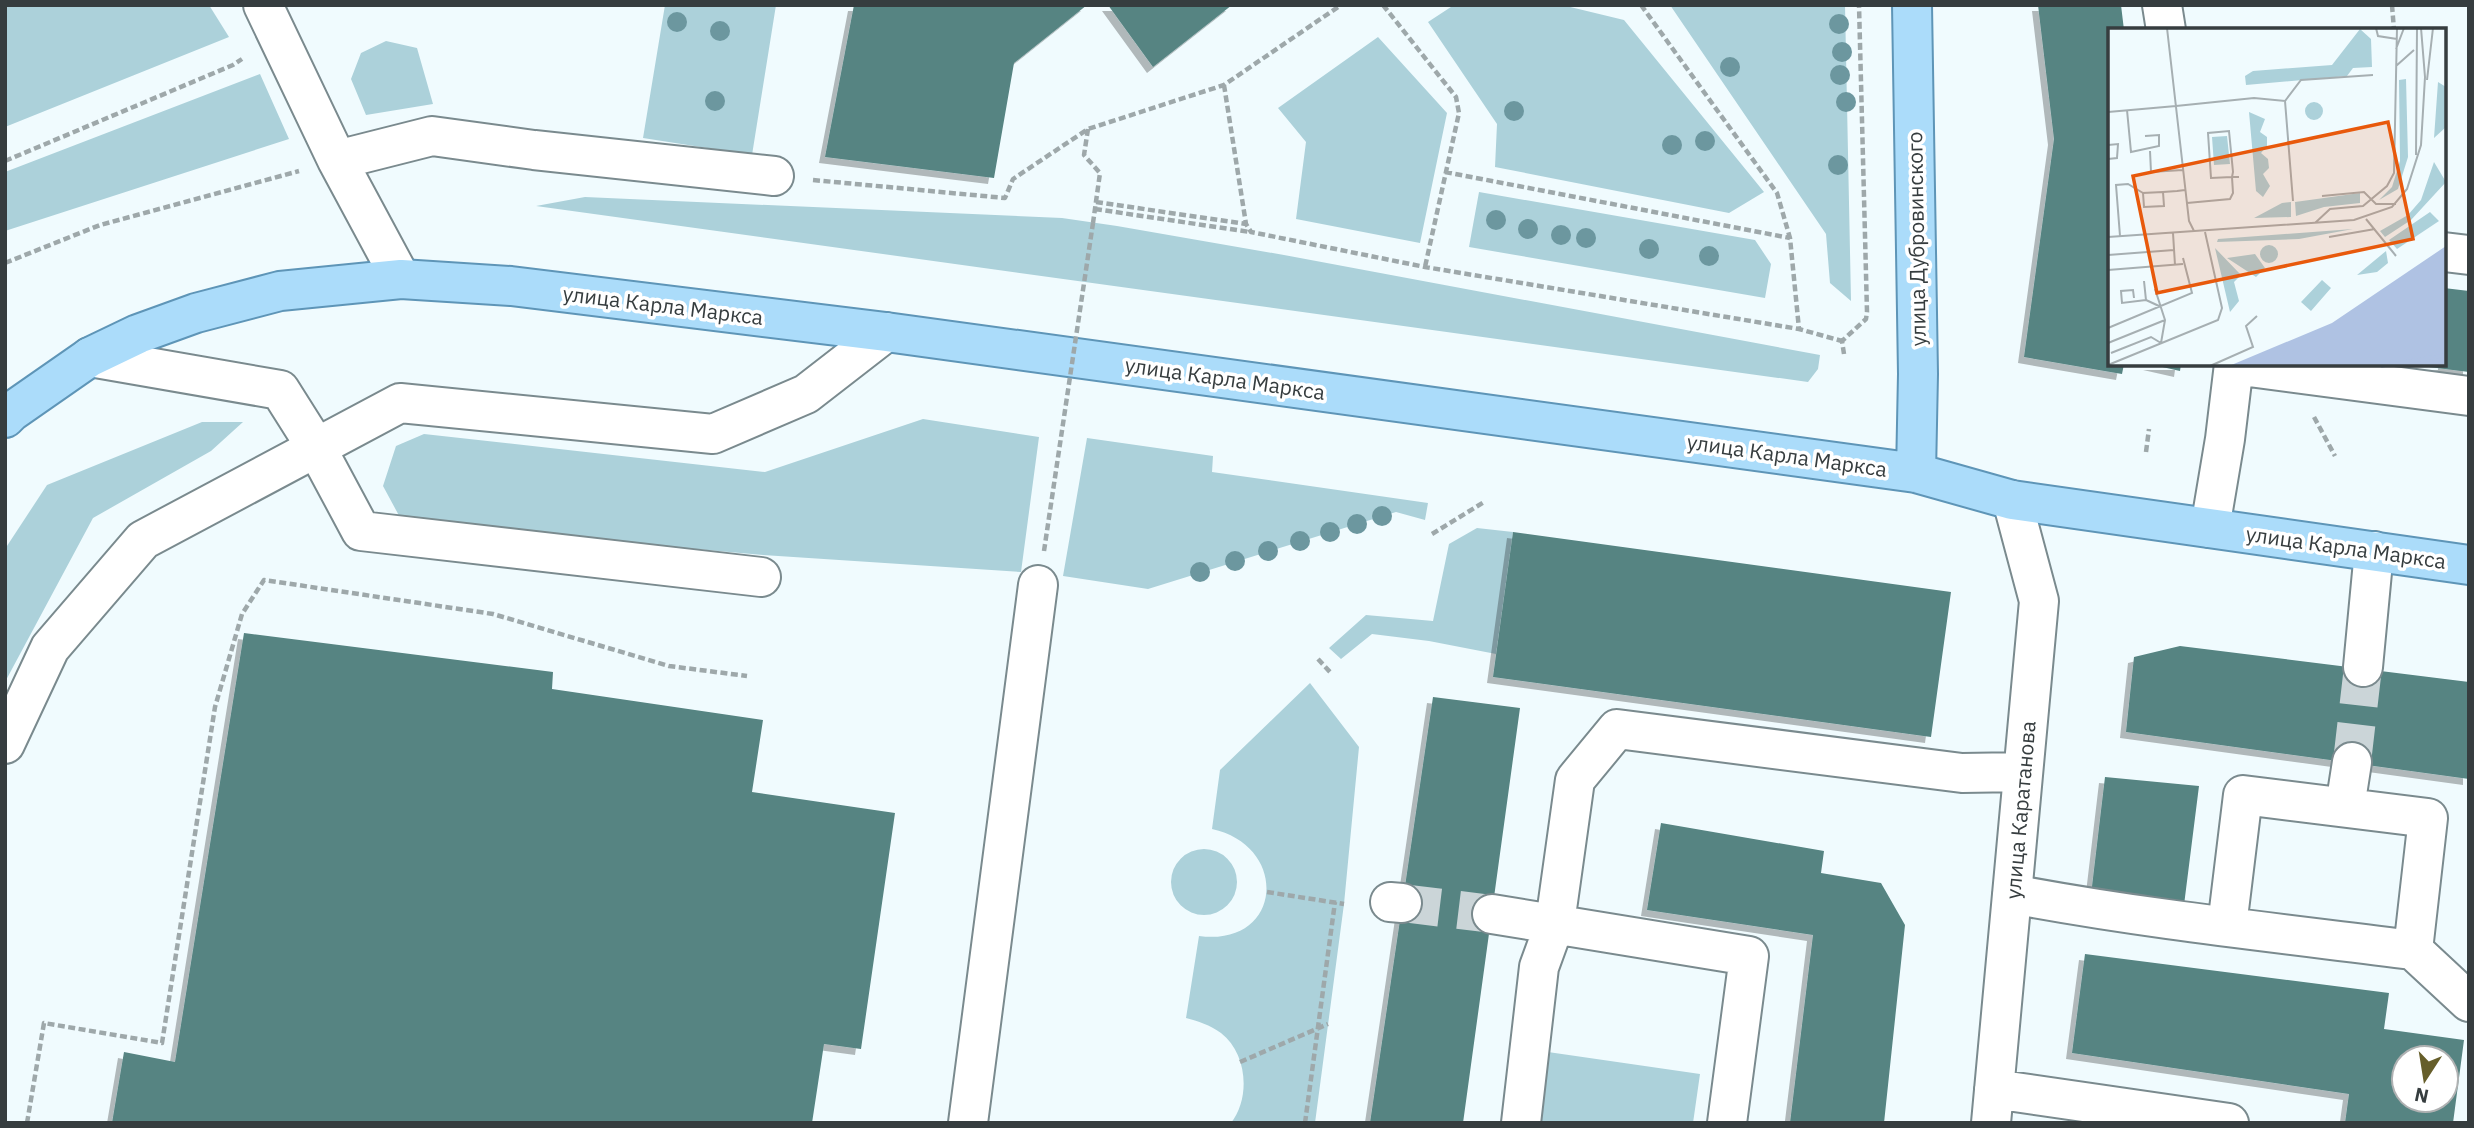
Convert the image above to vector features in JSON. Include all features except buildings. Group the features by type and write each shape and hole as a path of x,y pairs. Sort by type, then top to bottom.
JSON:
{"main road":[{"name":"улица Дубровинского","path":"1912,5 1918,374 1916,472"},
{"name":"улица Карла Маркса","path":"5,418 90,357 138,334 208,310 280,291 401,279 511,286 886,332 1916,472 2012,500 2469,565"}],"street":[{"path":"2162,5 2166,28"},
{"path":"271,20 337,160 401,279"},
{"path":"337,160 432,136 547,152 774,176"},
{"path":"2446,252 2469,255"},
{"path":"5,744 50,648 143,540 400,403 713,434 806,394 886,332"},
{"path":"90,357 280,390 316,447 360,531 761,578"},
{"path":"2210,528 2234,366"},
{"path":"2249,366 2469,396"},
{"name":"улица Каратанова","path":"1993,1106 2039,601 2012,500"},
{"path":"2363,667 2374,551"},
{"path":"968,1123 1041,568"},
{"path":"1521,1123 1539,967 1555,923 1575,780 1617,729 1962,773 2023,772"},
{"path":"2345,807 2352,762"},
{"path":"2227,926 2243,795 2345,807 2428,818 2413,950"},
{"path":"2012,894 2089,909 2413,950 2469,1002"},
{"path":"1492,914 1749,956 1727,1123"},
{"path":"1993,1106 2229,1123"}],"path":[{"path":"774,176 1004,198 1013,179 1088,129 1224,85 1341,5"},
{"path":"1383,5 1455,97 1458,113 1425,267"},
{"path":"1640,5 1777,194 1790,238 1798,329"},
{"path":"1842,341 1866,319 1867,312 1859,5"},
{"path":"2392,5 2394,28"},
{"path":"5,161 233,65 271,20"},
{"path":"1224,85 1246,224 1251,232"},
{"path":"1041,568 1100,173 1084,155 1088,129"},
{"path":"5,263 100,225 337,160"},
{"path":"1445,172 1790,238"},
{"path":"1096,205 1246,224"},
{"path":"1096,205 1251,232 1425,267 1798,329 1842,341"},
{"path":"1842,341 1844,354"},
{"path":"2146,452 2149,429"},
{"path":"1432,534 1484,502"},
{"path":"27,1123 44,1023 162,1043 215,707 242,614 264,580 493,614 669,666 747,676"},
{"path":"1318,659 1330,672"},
{"path":"1267,892 1344,904"},
{"path":"1305,1123 1335,902"},
{"path":"1240,1062 1328,1024"}],"shaded area":[{"path":"5,5 209,5 229,37 5,127"},
{"path":"665,5 776,5 752,155 643,138"},
{"path":"1454,5 1562,5 1624,20 1764,192 1729,213 1495,167 1497,124 1428,22"},
{"path":"1670,5 1845,5 1851,301 1830,283 1826,234"},
{"path":"1378,37 1447,113 1420,243 1296,219 1306,142 1278,108"},
{"path":"386,41 417,48 433,104 366,115 351,79 361,53"},
{"path":"260,74 289,139 5,231 5,172"},
{"path":"1479,192 1755,240 1771,264 1765,298 1469,247"},
{"path":"585,197 1062,218 1284,255 1820,355 1818,369 1808,382 536,206"},
{"path":"923,419 1039,437 1021,572 763,555 403,523 383,486 396,446 424,434 765,472"},
{"path":"202,422 243,422 211,451 93,518 5,682 5,549 47,485"},
{"path":"1087,438 1213,456 1212,472 1428,503 1425,520 1396,512 1148,589 1063,576"},
{"path":"1477,528 1513,532 1496,654 1429,641 1372,634 1341,659 1329,648 1366,615 1433,621 1449,544"},
{"path":"1310,683 1359,747 1344,904 1315,1123 1231,1123 1242,1101 1241,1063 1230,1042 1221,1033 1186,1018 1199,936 1227,935 1247,926 1261,911 1266,893 1264,873 1255,854 1237,839 1212,829 1220,770"},
{"path":"1197,849 1211,849 1223,854 1232,863 1237,882 1235,895 1228,906 1211,915 1197,915 1185,910 1176,901 1171,889 1171,875 1176,863 1185,854"},
{"path":"1548,1052 1700,1074 1693,1123 1540,1123"}],"tunnel":[{"path":"2352,762 2363,667"},
{"path":"1402,903 1492,914"}]}
